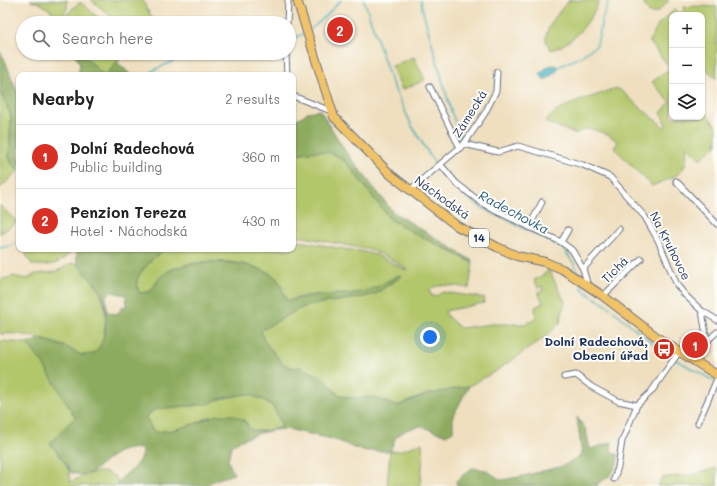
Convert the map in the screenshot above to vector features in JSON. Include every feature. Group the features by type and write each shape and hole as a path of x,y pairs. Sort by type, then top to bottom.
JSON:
{"main road":[{"name":"Náchodská","path":"297,0 331,111 337,122 391,175 458,226 517,256 545,262 562,270 603,296 679,352 717,374"}],"street":[{"path":"287,16 288,0"},
{"path":"286,60 287,72"},
{"name":"Zámecká","path":"410,190 462,146 484,113 496,91 496,72"},
{"path":"430,87 462,146"},
{"path":"296,97 331,111"},
{"name":"Na Kruhovce","path":"462,146 498,152 518,146 583,166 610,177 645,216 658,240 677,285 685,296 702,311 717,320"},
{"path":"441,165 456,183 479,201 496,211 561,242 572,250 583,269 588,286"},
{"path":"676,181 717,224"},
{"path":"529,227 542,202"},
{"path":"583,269 619,229"},
{"path":"561,242 568,230"},
{"name":"Tichá","path":"603,296 641,259"},
{"path":"702,311 707,341"},
{"path":"693,360 707,341 717,332"},
{"path":"614,479 618,467 622,440 636,405 651,392 679,352"},
{"path":"564,377 576,375 592,387 618,401 636,405"},
{"path":"698,423 717,380"}],"green space":[{"path":"30,0 67,0 67,9 62,16 59,16 38,2 32,2"},
{"path":"91,0 143,0 151,16 110,16"},
{"path":"569,0 599,0 592,16 581,31 567,43 551,50 546,40 546,34 554,18"},
{"path":"642,0 669,0 660,10 655,13 649,13"},
{"path":"80,2 97,16 65,16"},
{"path":"684,7 717,7 717,79 705,68 705,12 682,12 684,11"},
{"path":"675,9 679,12 672,12"},
{"path":"669,15 669,67 649,41 658,25"},
{"path":"0,52 4,58 16,89 16,168 12,164 9,157 11,116 0,91"},
{"path":"414,57 425,80 402,90 392,66"},
{"path":"78,60 89,60 100,72 79,72 80,64"},
{"path":"89,60 119,60 109,72 100,72"},
{"path":"117,62 128,72 109,72"},
{"path":"669,69 669,101 652,82"},
{"path":"613,89 619,89 665,128 666,125 661,113 669,103 669,120 705,120 705,112 717,127 717,145 700,159 686,145 686,163 683,169 674,177 652,186 614,148 618,142 609,135 595,130 586,129 576,134 545,122 552,115 568,105"},
{"path":"0,91 11,116 9,157 16,169 16,173 0,188"},
{"path":"320,110 346,152 393,212 473,261 472,262 412,232 390,219 346,162 340,157 327,152 296,154 296,119 307,112"},
{"path":"319,151 331,153 346,162 390,219 473,263 469,288 444,285 430,289 432,296 436,296 443,292 485,298 484,303 445,311 447,316 460,328 491,324 524,324 533,321 536,317 535,307 543,303 539,295 539,291 543,290 542,286 538,288 534,280 549,270 565,302 560,323 544,338 496,371 469,386 425,395 400,405 393,405 373,397 349,398 338,394 325,379 301,367 293,368 283,364 265,342 261,332 265,328 299,309 310,305 375,294 402,276 399,275 367,291 345,294 315,295 288,301 277,279 265,271 236,263 204,262 188,264 175,268 164,274 151,291 139,293 137,282 138,276 161,252 296,252 296,241 377,255 406,270 407,269 385,256 371,250 296,236 296,154"},
{"path":"0,205 16,223 0,234"},
{"path":"25,252 71,252 60,261 51,265 32,265"},
{"path":"78,252 161,252 138,276 137,282 139,293 151,291 164,274 175,268 188,264 204,262 236,263 265,271 277,279 288,301 315,295 345,294 367,291 399,275 402,276 375,294 310,305 299,309 265,328 261,332 265,342 283,364 293,368 301,367 325,379 335,392 349,398 373,397 393,405 400,405 425,395 469,386 453,416 453,431 446,435 420,426 406,430 396,437 390,451 366,451 354,448 336,440 287,429 260,433 239,441 231,446 228,461 234,474 215,480 205,486 118,486 118,481 130,471 140,459 142,449 131,449 113,455 94,471 88,474 80,475 70,472 50,443 75,417 42,362 27,343 41,339 66,347 81,355 93,354 98,348 105,333 105,305 100,290 78,264","holes":["111,292 126,295 127,306 121,307 121,310 116,314 107,312 106,297","247,394 266,401 274,408 282,427 265,431 257,431 248,428 246,422 234,415 216,415 197,423 173,430 155,432 146,418 147,415 156,409 207,404 223,398"]},
{"path":"72,263 78,264 95,285 103,299 105,307 105,326 103,338 98,350 95,353 87,356 56,343 18,334 0,334 0,280 13,276 27,279 35,274 55,272"},
{"path":"0,341 27,343 42,362 76,417 50,443 61,456 69,471 70,482 93,473 105,472 116,478 118,486 0,486"},
{"path":"247,394 270,404 282,427 265,431 257,431 248,428 248,424 244,420 209,417 197,423 173,430 155,432 146,418 151,412 159,409 192,406"},
{"path":"577,417 586,430 590,449 612,442 611,452 619,455 616,465 610,475 597,484 598,486 457,486 456,481 472,468 486,470 501,480 563,466 582,455"},
{"path":"422,443 423,458 420,486 387,486 390,451 399,451"},
{"path":"717,468 717,486 658,486 662,478 694,474"}],"water":[{"path":"554,65 558,67 558,69 549,78 543,79 540,73 549,66"}],"waterway":[{"path":"310,30 341,0"},
{"name":"Radechovka","path":"364,0 391,81 412,126 435,164"},
{"path":"421,0 451,111 462,142"},
{"path":"558,67 580,57 597,45 602,20 609,0"},
{"path":"296,37 304,34"},
{"path":"151,72 176,60"},
{"name":"Radechovka","path":"438,168 457,189 479,206 563,248 575,265 578,275"},
{"path":"0,248 16,243"},
{"name":"Radechovka","path":"581,286 584,291 608,306 664,353 714,381"}],"place":[{"name":"Penzion Tereza","path":"340,30"},
{"name":"Dolní Radechová","path":"695,345"},
{"name":"Dolní Radechová, Obecní úřad","path":"664,349"}]}
